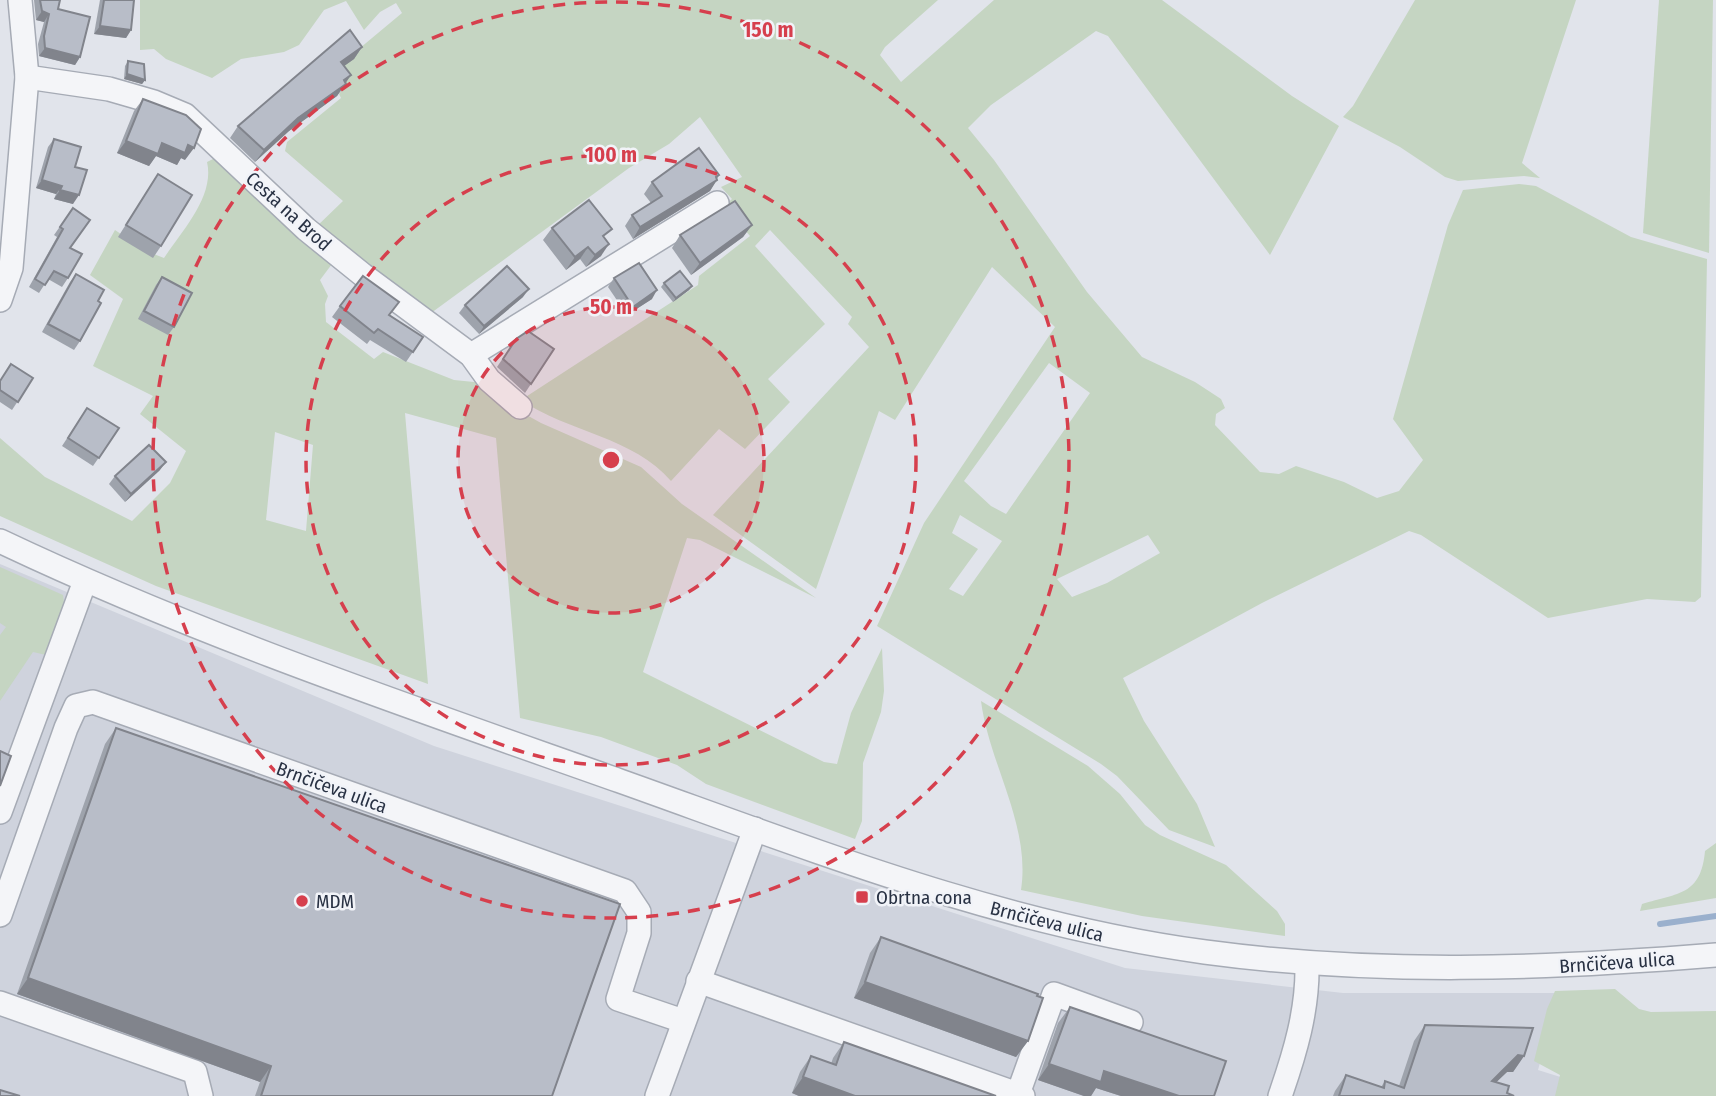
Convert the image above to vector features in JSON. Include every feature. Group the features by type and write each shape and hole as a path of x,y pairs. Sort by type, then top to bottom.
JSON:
{"street":[{"path":"0,300 11,268 27,77 22,2"},
{"name":"Cesta na Brod","path":"27,77 109,89 154,102 185,115 306,229 471,355 489,380 520,407"},
{"path":"471,355 716,203"},
{"name":"Brnčičeva ulica","path":"0,541 85,581 442,718 755,829 1031,919 1175,947 1307,964 1519,968 1716,955"},
{"path":"0,812 85,581"},
{"name":"Brnčičeva ulica","path":"0,915 66,728 76,706 93,702 625,891 639,912 639,933 618,999 683,1021"},
{"path":"657,1096 755,829"},
{"path":"1280,1096 1297,1050 1307,987 1307,964"},
{"path":"698,981 1021,1095 1054,994 1131,1022"},
{"path":"0,1003 195,1072 201,1096"}],"shaded area":[{"path":"0,564 434,746 1125,968 1343,993 1559,993 1538,1070 1621,1096 0,1096"}],"green space":[{"path":"140,0 938,0 885,47 880,55 901,82 994,0 1162,0 1292,96 1339,126 1270,255 1108,36 1096,31 991,105 968,128 994,160 1087,292 1142,357 1195,382 1221,399 1225,408 1216,414 1215,425 1260,472 1279,474 1296,466 1344,482 1377,498 1399,491 1423,460 1393,419 1448,225 1463,190 1519,184 1536,186 1631,237 1707,259 1701,597 1695,602 1647,599 1548,618 1421,535 1409,531 1262,603 1123,678 1144,721 1197,804 1215,847 1169,830 1117,776 1101,764 877,626 924,523 1055,327 992,267 895,420 879,411 816,589 713,515 869,347 848,324 852,317 770,230 755,246 825,324 768,379 790,402 745,449 719,429 671,481 656,466 638,454 539,411 521,400 698,285 699,276 750,236 724,206 732,199 721,187 742,177 700,117 669,144 629,168 427,316 314,229 343,201 285,151 287,142 341,98 339,94 344,86 330,73 402,13 396,3 380,12 364,30 346,1 324,10 299,45 284,52 241,59 212,78 166,59 154,49 140,50","holes":["1049,363 1090,393 1006,514 991,506 964,481","960,515 1002,541 963,596 949,589 978,549 952,533","1148,535 1160,553 1107,583 1072,597 1057,579"]},
{"path":"1415,0 1576,0 1522,163 1540,178 1524,176 1458,181 1445,177 1400,147 1343,117 1353,106"},
{"path":"1659,0 1713,0 1709,253 1643,233"},
{"path":"221,155 335,260 320,280 328,296 325,304 326,322 374,359 383,352 454,380 484,383 514,408 541,423 641,467 682,504 816,598 700,540 687,538 643,672 824,762 837,764 851,713 882,648 884,691 881,712 863,763 862,821 855,839 706,784 677,765 601,737 520,718 496,438 405,413 428,684 156,586 0,516 0,438 45,477 132,521 170,483 186,451 140,414 153,396 93,366 123,299 90,275 115,230 146,251 164,258 202,200 208,175 207,162","holes":["275,432 313,445 306,531 266,520"]},
{"path":"0,567 63,595 65,609 46,655 33,652 0,701 0,635 6,627 0,623"},
{"path":"981,701 1088,766 1120,794 1145,825 1160,835 1226,865 1277,911 1285,924 1285,936 1142,916 1021,890 1020,842 1015,818 985,725"},
{"path":"1716,843 1716,898 1640,911 1642,904 1677,894 1693,884 1703,865 1705,851"},
{"path":"1615,989 1639,1009 1651,1012 1716,1011 1716,1096 1555,1096 1560,1075 1534,1061 1547,1009 1555,991"}],"building":[{"path":"40,0 60,0 58,9 90,17 80,57 45,48 44,36 49,14 42,11"},
{"path":"104,0 134,0 131,30 100,26"},
{"path":"350,30 362,47 341,62 351,75 344,80 346,84 298,118 264,150 238,126"},
{"path":"128,61 144,64 145,80 127,74"},
{"path":"143,99 186,115 201,129 194,148 188,145 185,153 162,143 158,154 126,141"},
{"path":"54,139 81,147 75,167 87,170 79,195 60,190 62,186 42,180"},
{"path":"699,148 719,175 717,180 640,227 632,215 662,196 652,182"},
{"path":"158,174 192,195 161,246 126,225"},
{"path":"589,200 612,229 603,236 609,244 595,255 588,247 575,257 552,228"},
{"path":"735,201 752,225 700,263 680,235"},
{"path":"73,208 90,220 70,248 82,254 68,278 54,271 45,285 35,279 63,229 60,227"},
{"path":"639,263 657,290 633,307 614,278"},
{"path":"507,266 529,289 484,326 465,305"},
{"path":"680,271 692,286 676,298 664,283"},
{"path":"76,274 104,290 98,301 101,303 80,341 48,324"},
{"path":"363,276 399,302 389,315 423,337 413,352 378,329 374,333 340,306"},
{"path":"162,277 192,293 174,327 144,311"},
{"path":"528,331 554,349 531,384 503,359 516,339"},
{"path":"11,364 33,378 18,402 0,390 0,381"},
{"path":"87,408 119,428 99,458 68,438"},
{"path":"149,445 166,462 131,494 115,476"},
{"name":"MDM","path":"116,728 620,904 552,1096 261,1096 271,1066 28,978"},
{"path":"0,751 11,756 0,786"},
{"path":"881,937 1038,994 1037,996 1043,998 1028,1041 865,982"},
{"path":"1070,1007 1226,1061 1214,1096 1179,1096 1104,1071 1101,1082 1049,1064"},
{"path":"1425,1025 1533,1028 1524,1056 1518,1055 1492,1081 1509,1086 1507,1093 1514,1096 1339,1096 1346,1075 1384,1088 1385,1081 1404,1088"},
{"path":"844,1042 996,1096 855,1096 803,1077 811,1056 836,1065"},
{"path":"0,1090 20,1096 0,1096"}],"waterway":[{"path":"1660,924 1716,916"}],"place":[{"name":"Obrtna cona","path":"862,897"},
{"name":"MDM","path":"302,901"}]}
